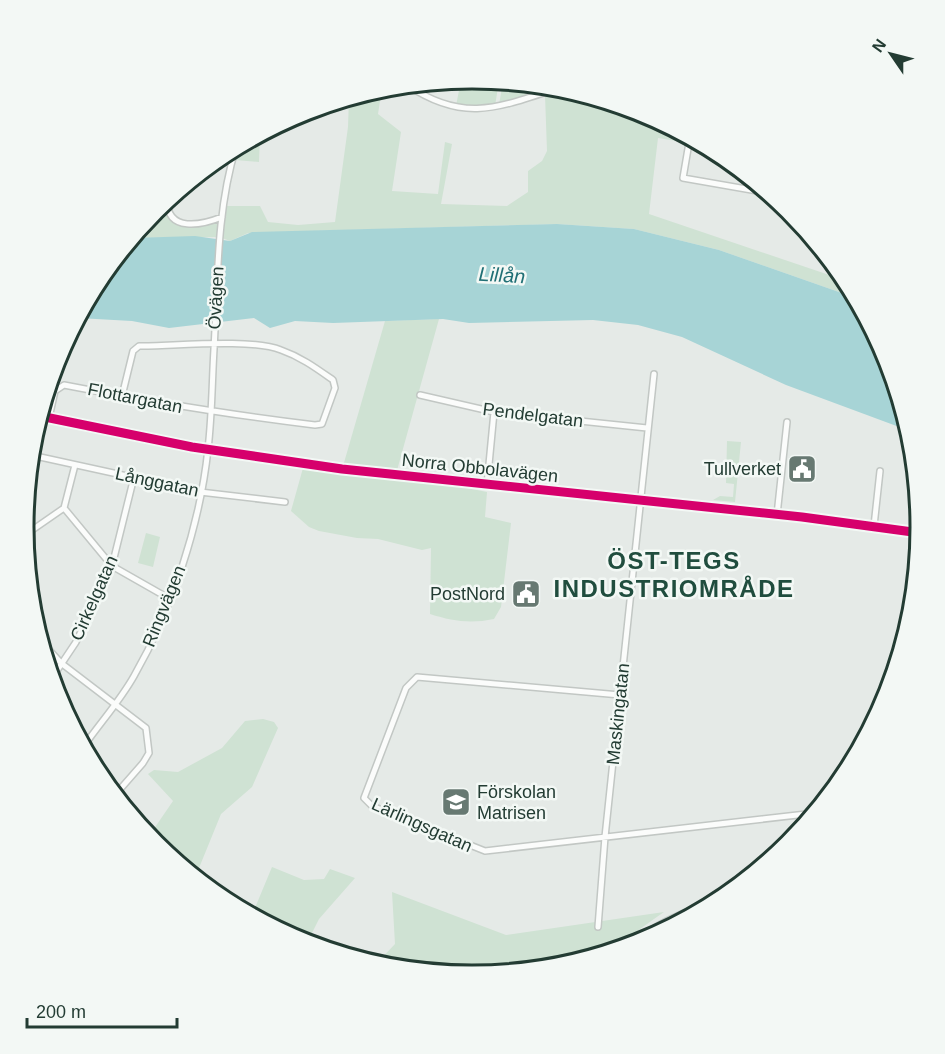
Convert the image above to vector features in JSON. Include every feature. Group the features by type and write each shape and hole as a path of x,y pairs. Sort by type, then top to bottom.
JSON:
{"street":[{"path":"422,92 449,106 484,110 537,94"},
{"path":"688,146 683,178 751,190"},
{"name":"Övägen","path":"208,450 221,225 233,160"},
{"path":"170,211 181,224 199,225 222,218"},
{"path":"122,396 135,347 214,345"},
{"name":"Flottargatan","path":"57,389 61,385 209,412 322,424 335,388 333,380 306,361 279,349 255,345 214,345"},
{"name":"Maskingatan","path":"598,927 605,837 654,374"},
{"name":"Pendelgatan","path":"420,395 494,412 647,428"},
{"name":"Flottargatan","path":"50,418 53,401"},
{"path":"487,484 494,412"},
{"name":"Norra Obbolavägen","path":"50,418 208,450 342,469 777,515 910,531"},
{"path":"777,515 787,422"},
{"name":"Ringvägen","path":"89,739 133,678 170,599 192,530 208,450"},
{"name":"Långgatan","path":"40,457 200,492 285,502"},
{"path":"34,529 64,508 75,465"},
{"path":"874,526 880,471"},
{"name":"Cirkelgatan","path":"58,668 89,617 112,566 134,477"},
{"path":"64,508 112,566 170,599"},
{"path":"54,655 146,728 149,741 148,753 143,763 121,788"},
{"name":"Lärlingsgatan","path":"620,695 417,677 406,688 364,798 372,806 485,851 803,814"}],"green space":[{"path":"459,89 498,90 495,106 456,106"},
{"path":"501,90 539,94 499,105"},
{"path":"545,95 613,112 666,134 680,142 658,138 649,214 831,276 843,293 719,250 634,229 557,224 248,233 230,241 222,238 227,206 260,206 268,222 298,225 335,222 349,107 359,104 380,99 378,114 401,132 392,191 438,194 445,142 452,144 441,204 507,206 528,192 528,171 542,161 547,151"},
{"path":"260,145 259,162 235,159"},
{"path":"170,211 181,224 222,217 218,237 143,238"},
{"path":"439,319 396,474 487,492 485,517 511,523 501,607 494,619 485,621 461,621 430,614 431,548 422,550 378,539 357,538 319,531 309,527 291,511 303,468 341,473 385,321"},
{"path":"727,441 741,442 735,502 713,500 720,496 733,497 734,484 726,483"},
{"path":"146,533 160,537 153,567 138,563"},
{"path":"263,719 274,722 278,728 252,787 221,814 199,868 202,871 154,828 173,801 148,774 154,770 178,772 222,748 245,721"},
{"path":"272,867 304,880 324,879 330,869 355,878 319,919 311,934 255,907"},
{"path":"392,892 506,935 664,912 633,935 613,942 558,957 530,961 472,965 383,956 395,944"}],"water":[{"name":"Lillån","path":"557,224 634,229 719,250 843,293 877,359 899,427 786,385 682,337 638,325 593,320 469,323 443,319 333,323 295,321 270,328 254,318 169,328 132,321 88,319 108,284 143,238 195,236 230,241 252,232"}],"cycle path":[{"path":"48,418 192,447 342,469 802,517 910,532"}],"place":[{"name":"Tullverket","path":"802,469"},
{"name":"PostNord","path":"526,594"},
{"name":"Förskolan Matrisen","path":"456,802"}],"district":[{"name":"ÖST-TEGS INDUSTRIOMRÅDE","path":"674,575"}]}
